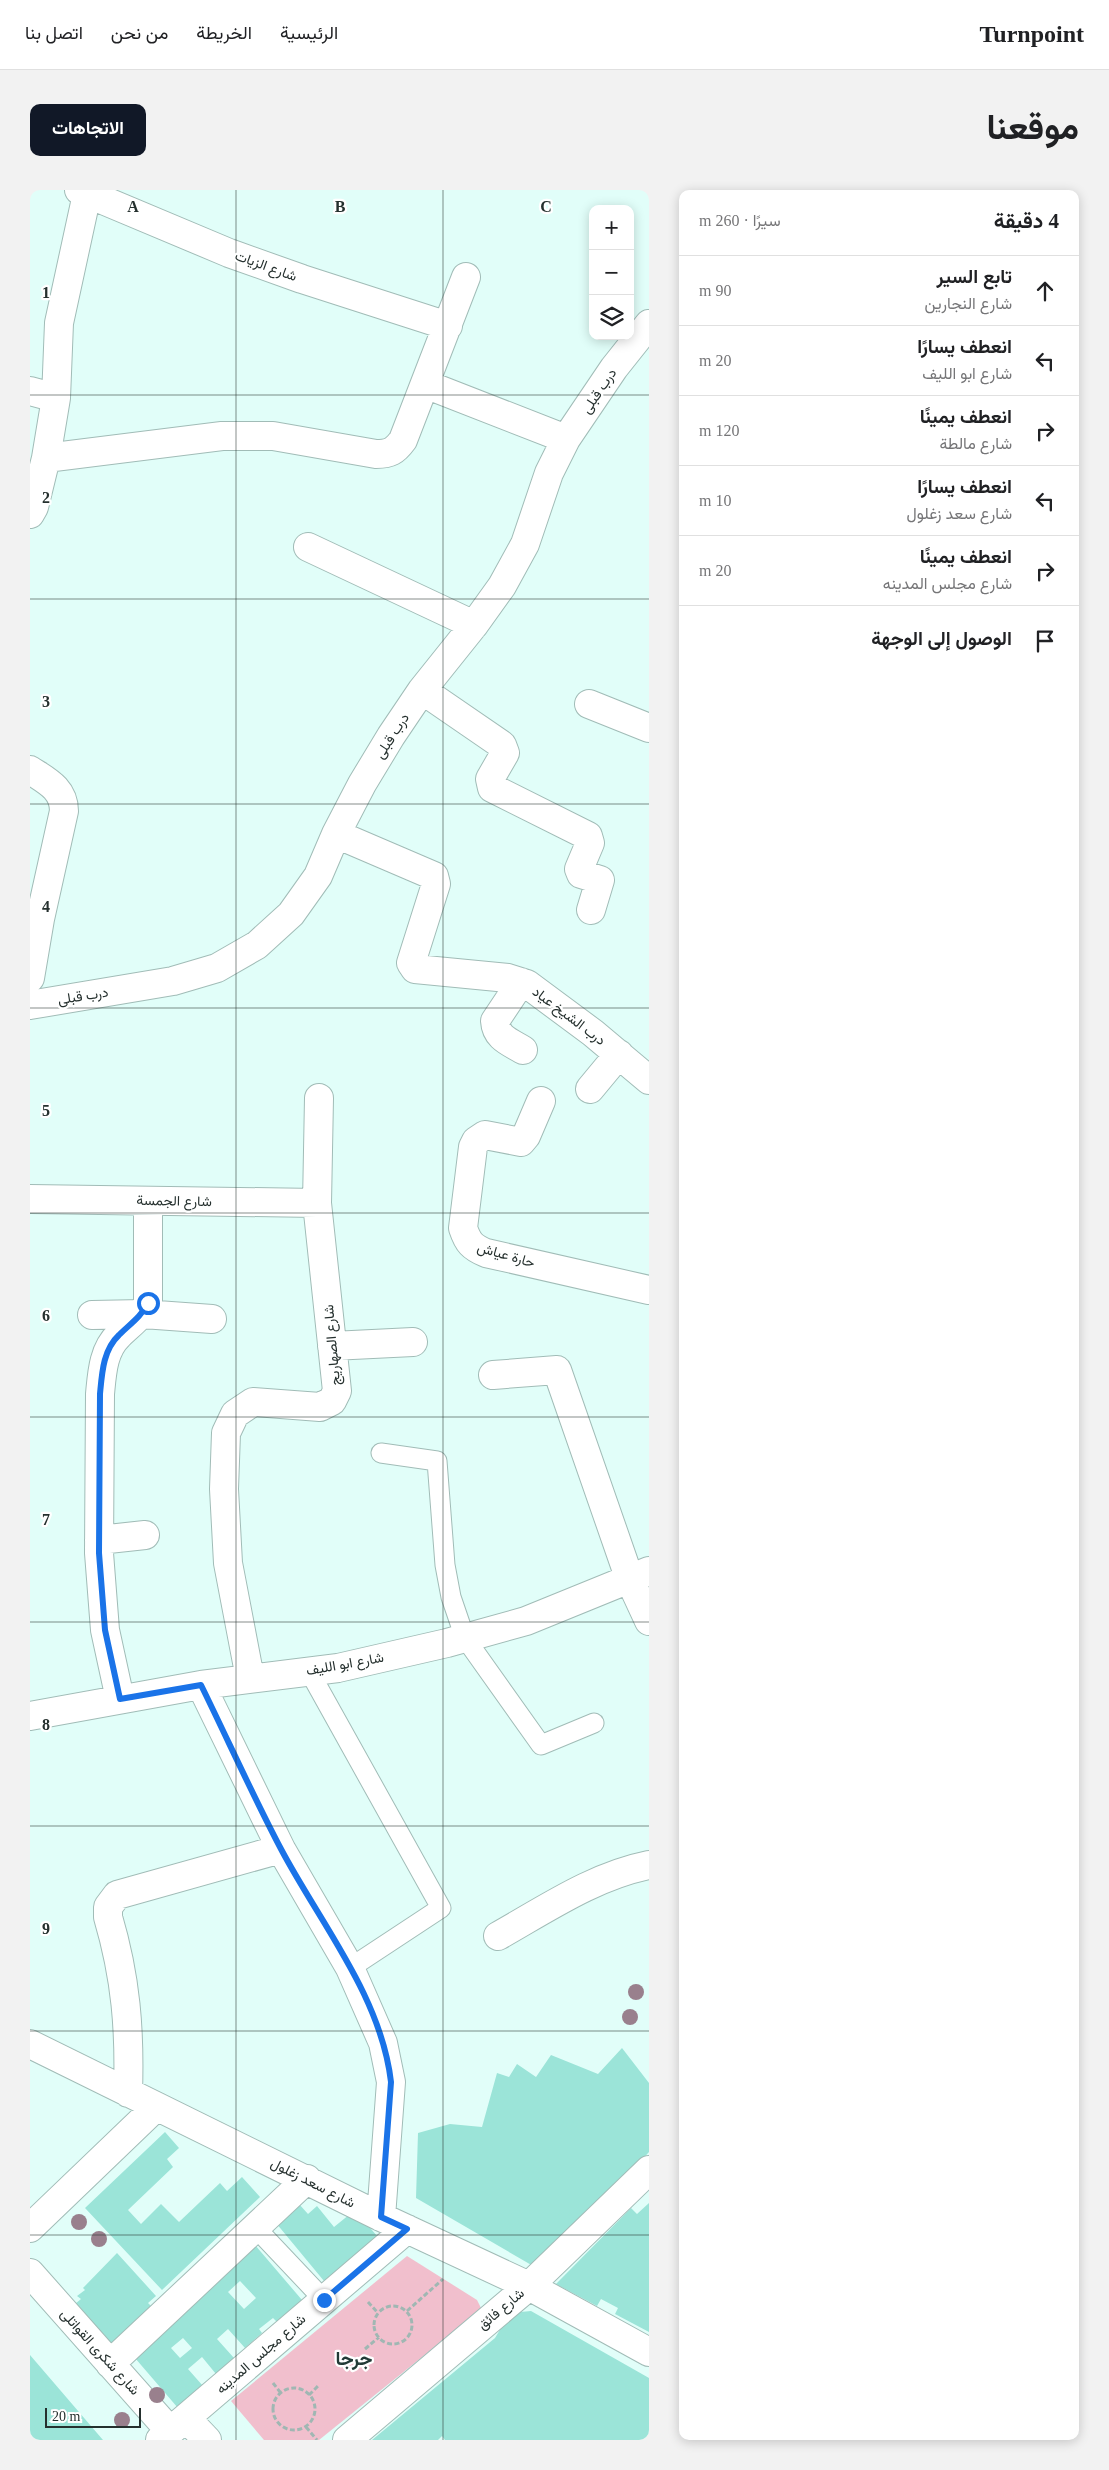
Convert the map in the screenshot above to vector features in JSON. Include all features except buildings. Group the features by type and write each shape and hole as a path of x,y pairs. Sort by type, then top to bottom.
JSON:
{"street":[{"name":"شارع الزيات","path":"83,192 229,253 302,279 448,326"},
{"path":"30,514 34,507 46,458 43,394 59,323 83,192"},
{"path":"46,458 222,436 273,436 376,454 388,454 396,450 402,440 426,384 466,277"},
{"name":"درب قبلى","path":"30,1005 173,981 217,968 257,945 292,914 318,876 336,834 390,736 422,690 474,625 502,586 525,544 546,482 566,439 614,368 649,324"},
{"path":"426,384 566,439"},
{"path":"308,547 474,625"},
{"path":"422,690 502,745 505,753 490,779 492,788 588,836 590,843 579,869 581,874 600,880 591,910"},
{"path":"589,704 649,728"},
{"path":"30,770 53,785 64,801 64,811 40,919 30,978"},
{"name":"درب الشيخ عياد","path":"336,834 434,876 436,884 411,963 415,970 508,978 521,982 545,996 619,1054 647,1073"},
{"path":"521,982 495,1021 497,1032 501,1037 523,1050"},
{"path":"590,1089 619,1054"},
{"name":"شارع الصهاريج","path":"250,1678 228,1563 224,1489 226,1432 235,1414 253,1402 320,1407 332,1400 337,1391 317,1203 318,1098"},
{"name":"حارة عياش","path":"541,1101 526,1136 521,1142 485,1135 476,1141 472,1147 463,1228 466,1238 472,1247 486,1253 649,1290"},
{"name":"شارع الجمسة","path":"30,1199 317,1203"},
{"path":"120,1699 105,1630 99,1540 100,1394 102,1368 109,1347 118,1336 143,1314 148,1303 148,1201"},
{"path":"92,1315 143,1314 212,1319"},
{"path":"332,1346 414,1342"},
{"path":"492,1375 557,1370 639,1576 649,1621"},
{"path":"99,1540 144,1534"},
{"name":"شارع ابو الليف","path":"30,1716 201,1685 338,1668 465,1638 526,1621 639,1576"},
{"path":"201,1685 281,1849 350,1968 376,2023 389,2064 391,2082 381,2217"},
{"path":"128,2093 130,2035 124,1989 115,1942 108,1918 108,1908 117,1896 281,1849"},
{"path":"498,1936 582,1889 628,1869 649,1865"},
{"name":"شارع سعد زغلول","path":"30,2044 381,2217 529,2286 649,2352"},
{"path":"30,2228 156,2107"},
{"name":"شارع فائق","path":"347,2440 529,2286 649,2170"},
{"path":"110,2364 307,2179"},
{"name":"شارع مجلس المدينه","path":"172,2430 407,2229"},
{"name":"شارع شكرى القواتلى","path":"30,2274 172,2430 207,2440"}],"lane":[{"path":"381,1452 437,1461 445,1565 451,1597 465,1638 541,1744 594,1723"},
{"path":"309,1671 441,1908 350,1968"},
{"path":"255,2228 324,2300"}],"path":[{"path":"406,2311 443,2279"},
{"path":"388,2306 394,2306 406,2311 412,2320 412,2326 407,2338 394,2344 388,2344 379,2337 374,2326 378,2313 388,2306"},
{"path":"366,2349 379,2337"},
{"path":"309,2395 318,2386"},
{"path":"297,2388 309,2395 315,2407 314,2415 306,2427 296,2430 282,2427 277,2422 273,2405 280,2392 297,2388"},
{"path":"306,2427 317,2440"}],"shaded area":[{"path":"407,2256 477,2300 481,2308 319,2440 264,2440 231,2401"}],"district":[{"name":"جرجا","path":"354,2358"}],"route":[{"path":"148,1303 143,1314 118,1336 109,1347 102,1368 100,1394 99,1553 105,1630 120,1699 201,1685 281,1849 350,1968 376,2023 389,2064 391,2082 381,2217 407,2229 324,2300"}]}
